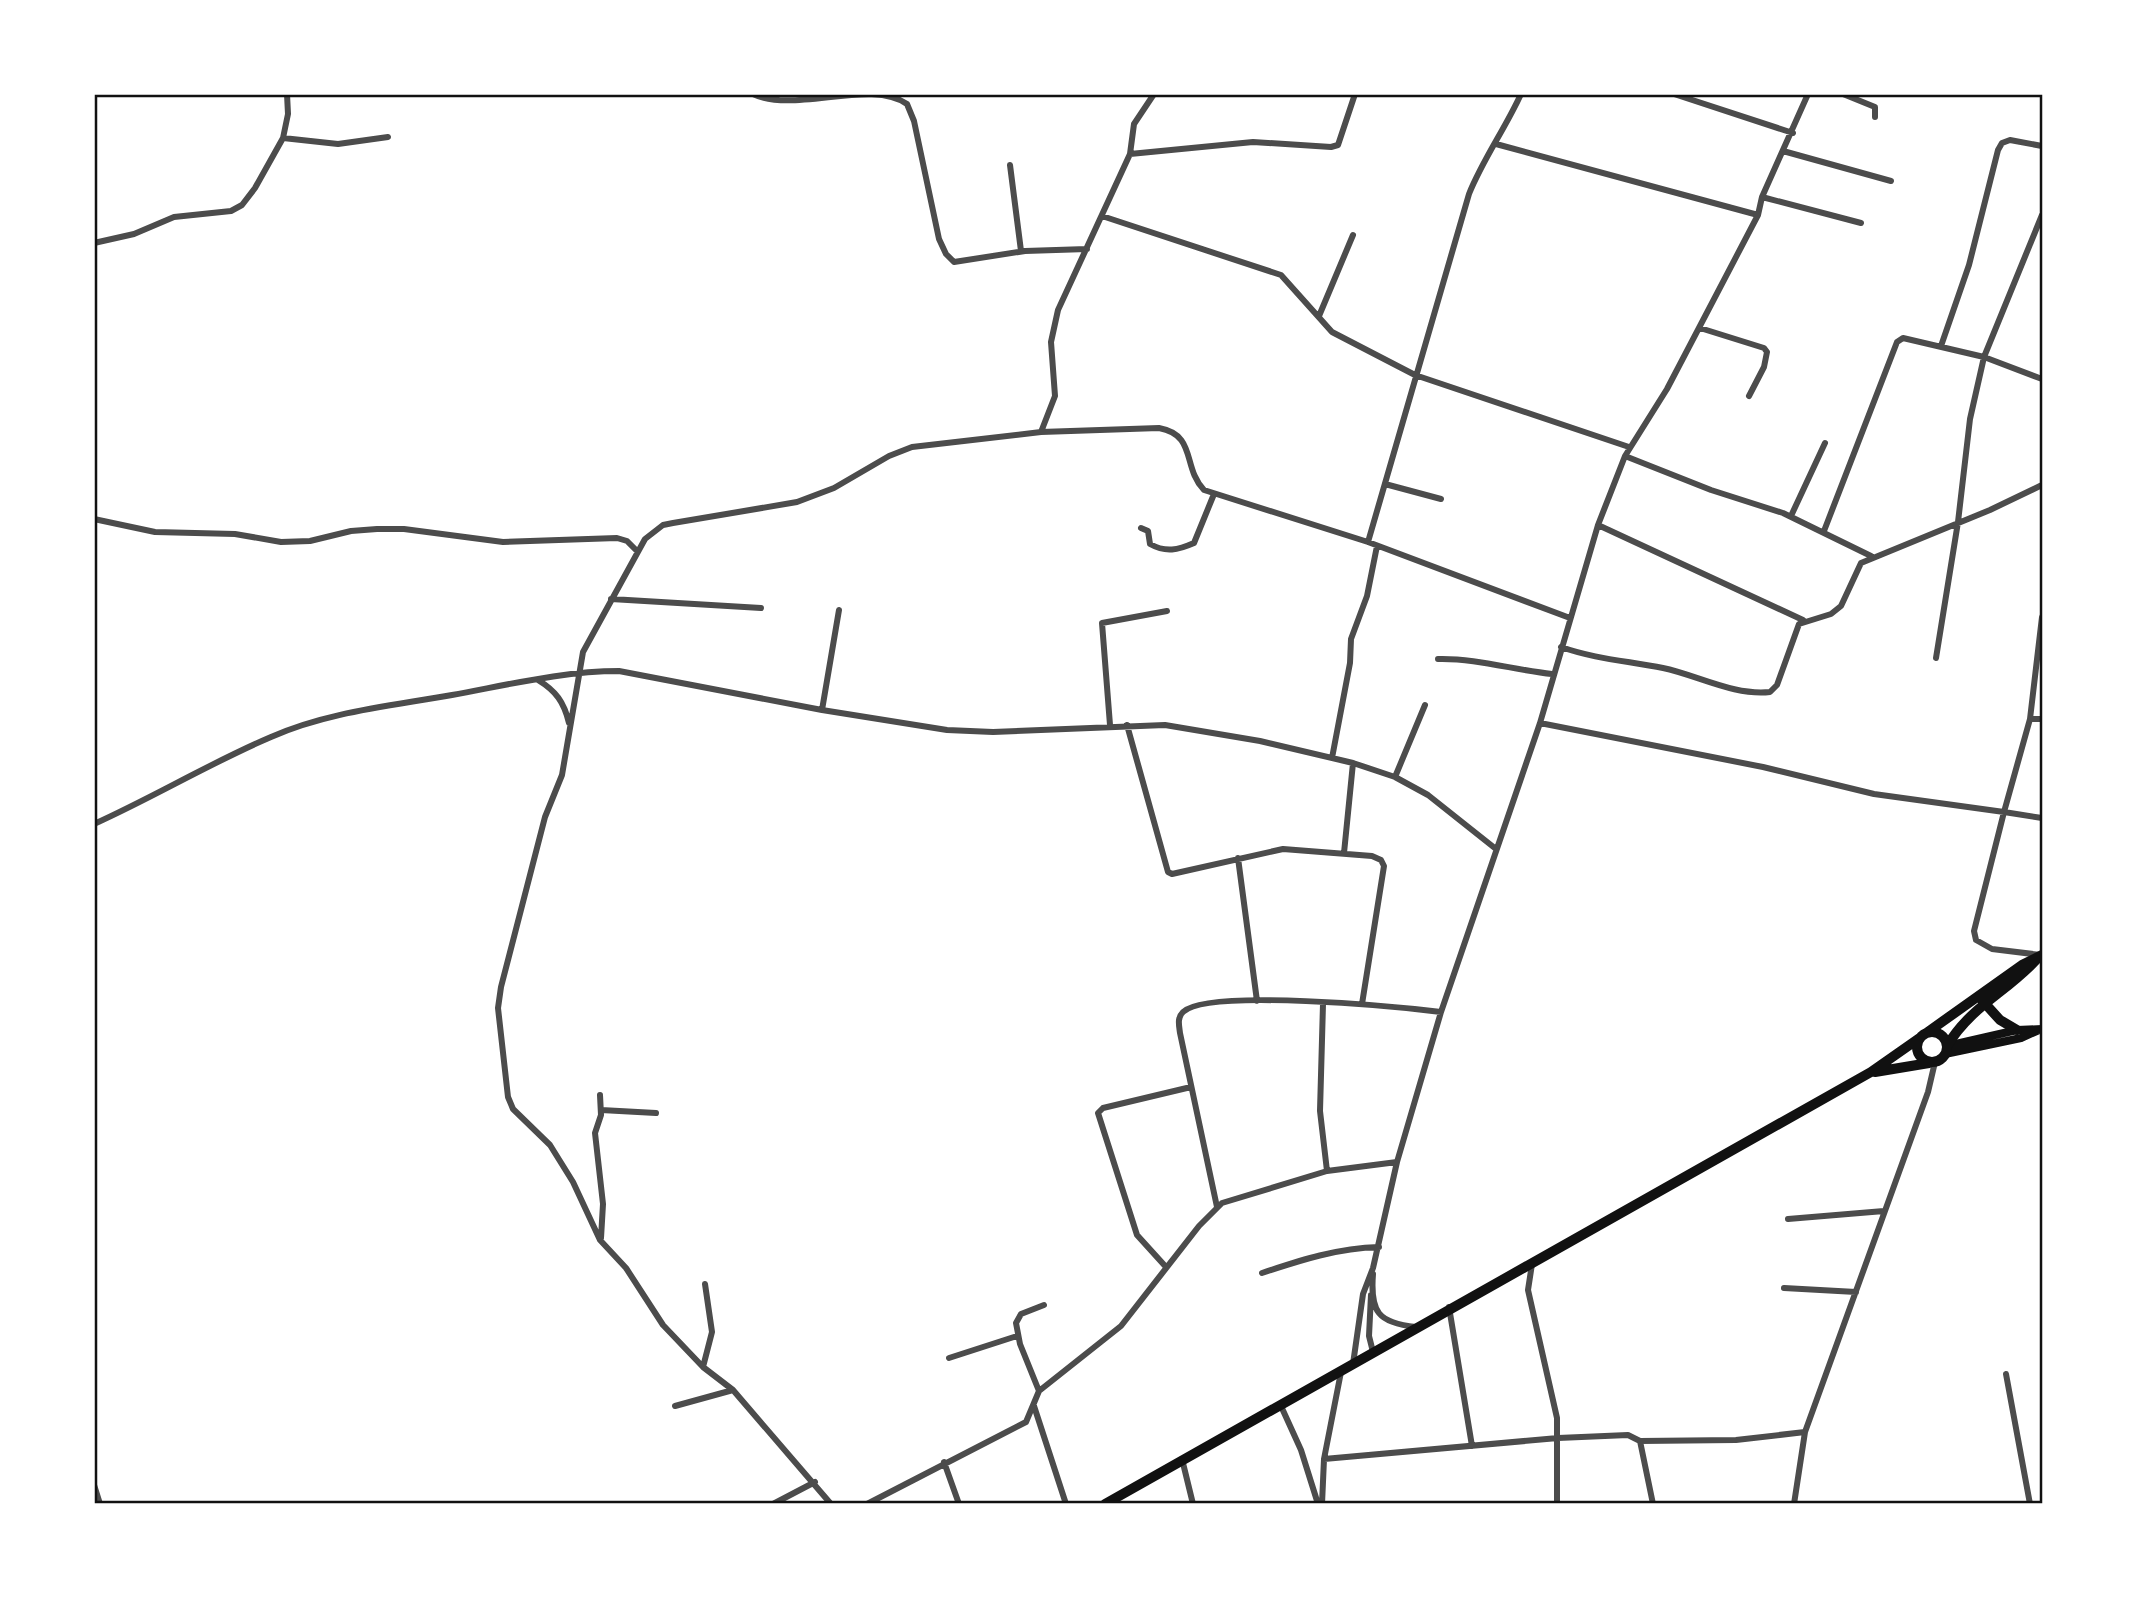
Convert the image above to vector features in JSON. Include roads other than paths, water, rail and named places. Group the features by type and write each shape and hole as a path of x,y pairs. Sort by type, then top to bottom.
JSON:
{"main road":[{"path":"1105,1503 1282,1406 1449,1307 1871,1072 2025,972 2042,954"},
{"path":"1981,1000 2000,1020 2017,1030"},
{"path":"1871,1072 1933,1062 1946,1050 1981,1000"},
{"path":"1946,1050 2017,1030 2040,1029"},
{"path":"1946,1050 2021,1038 2040,1029"},
{"path":"1923,1036 1939,1034 1946,1050"},
{"path":"1923,1036 1917,1046 1919,1055 1933,1062"}],"street":[{"path":"94,243 134,234 174,217 231,211 242,205 256,188 284,138 288,114 287,94"},
{"path":"753,94 779,102 825,96 887,97 901,100 911,109 939,239 946,254 954,262 1021,251 1087,249"},
{"path":"1041,432 1055,396 1053,326 1064,293 1130,154 1135,124 1154,94"},
{"path":"1130,154 1253,142 1331,147 1338,145 1343,136 1355,94"},
{"path":"1368,542 1469,194 1485,158 1496,144 1521,94"},
{"path":"1674,94 1793,133"},
{"path":"1353,1364 1357,1318 1379,1247 1397,1162 1441,1012 1540,723 1552,674 1598,525 1629,447 1667,389 1758,215 1762,197 1793,133 1808,94"},
{"path":"1843,94 1870,103 1875,107 1875,117"},
{"path":"284,138 338,145 388,137"},
{"path":"1941,346 1969,265 1997,150 2002,143 2010,141 2042,146"},
{"path":"1496,144 1758,215"},
{"path":"1783,151 1891,181"},
{"path":"1010,165 1021,251"},
{"path":"1762,197 1861,223"},
{"path":"1936,658 1958,522 1970,419 1984,357 2042,215"},
{"path":"1102,216 1281,275 1332,331 1415,374 1629,447"},
{"path":"1319,316 1353,235"},
{"path":"2033,239 2042,242"},
{"path":"1700,328 1764,348 1767,352 1768,357 1749,396"},
{"path":"1824,531 1891,351 1903,338 1984,357 2042,379"},
{"path":"831,1503 733,1390 703,1367 663,1325 626,1268 600,1240 573,1182 550,1145 510,1104 498,1007 545,817 562,775 583,652 645,538 663,525 797,502 834,488 889,456 912,447 1041,432 1171,431 1184,441 1199,484 1214,494 1368,542 1570,618"},
{"path":"1791,516 1825,443"},
{"path":"1625,456 1791,516 1871,556"},
{"path":"1385,485 1441,499"},
{"path":"1598,525 1802,620 1830,614 1841,606 1853,574 1861,563 1871,556 1990,510 2042,485"},
{"path":"1141,528 1148,531 1150,544 1158,549 1177,551 1194,543 1214,494"},
{"path":"94,519 155,533 235,534 281,542 310,541 363,530 404,529 503,542 617,538 627,541 637,551"},
{"path":"1332,758 1350,663 1351,639 1367,596 1377,546"},
{"path":"611,599 761,608"},
{"path":"822,710 839,610"},
{"path":"1110,725 1102,623 1167,611"},
{"path":"2042,617 2030,719 1974,931 1976,940 1992,949 2042,954"},
{"path":"1562,647 1604,660 1663,668 1765,693 1777,685 1802,620"},
{"path":"1438,659 1462,658 1506,669 1552,674"},
{"path":"94,824 211,764 298,727 343,715 537,680 620,671 822,710 947,730 993,732 1110,725 1190,728 1353,762 1395,777 1428,795 1496,849"},
{"path":"537,680 554,690 565,708 570,725"},
{"path":"1395,777 1425,705"},
{"path":"2030,719 2042,719"},
{"path":"1540,723 1763,767 1874,794 2042,818"},
{"path":"1127,726 1168,872 1172,874 1283,849 1377,857 1384,866 1362,1004"},
{"path":"1344,853 1353,762"},
{"path":"1238,858 1257,1001"},
{"path":"1217,1207 1179,1026 1183,1012 1197,1005 1257,1001 1362,1004 1441,1012"},
{"path":"1323,1004 1320,1111 1327,1171"},
{"path":"1794,1503 1805,1432 1928,1092 1933,1062"},
{"path":"1166,1267 1137,1235 1098,1113 1103,1108 1191,1087"},
{"path":"600,1096 601,1110 595,1133 603,1204 600,1240"},
{"path":"601,1110 656,1113"},
{"path":"867,1503 1026,1422 1038,1391 1121,1326 1217,1207 1231,1198 1327,1171 1397,1162"},
{"path":"1788,1219 1884,1211"},
{"path":"1262,1272 1310,1257 1354,1248 1379,1247"},
{"path":"1532,1263 1528,1290 1557,1418 1557,1503"},
{"path":"1373,1268 1369,1336 1373,1352"},
{"path":"703,1367 712,1332 705,1284"},
{"path":"1784,1288 1856,1292"},
{"path":"1372,1290 1378,1315 1387,1322 1416,1327"},
{"path":"1038,1391 1017,1336 1018,1316 1044,1305"},
{"path":"1449,1307 1472,1447"},
{"path":"949,1358 1017,1336"},
{"path":"1320,1503 1324,1459 1341,1372"},
{"path":"2006,1374 2030,1503"},
{"path":"675,1406 733,1390"},
{"path":"1034,1405 1066,1503"},
{"path":"1282,1406 1320,1503"},
{"path":"1324,1459 1558,1438 1628,1436 1640,1441 1736,1440 1805,1432"},
{"path":"1640,1441 1653,1503"},
{"path":"1182,1460 1193,1503"},
{"path":"944,1462 959,1503"},
{"path":"773,1503 815,1482"},
{"path":"94,1485 100,1503"}]}
